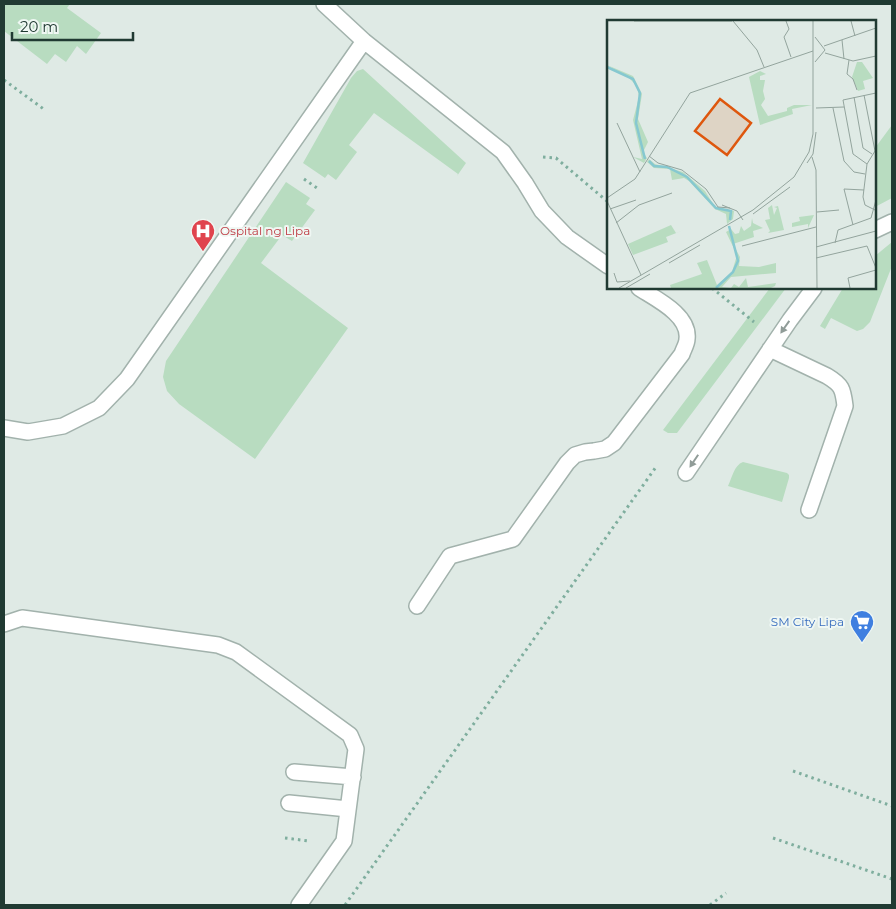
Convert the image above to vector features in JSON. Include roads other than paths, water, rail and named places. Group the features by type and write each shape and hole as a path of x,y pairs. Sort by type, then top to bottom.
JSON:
{"lane":[{"path":"324,4 364,40 503,152 542,211 567,237 607,265"},
{"path":"4,428 28,432 63,426 99,408 127,379 364,40"},
{"path":"876,230 892,222"},
{"path":"417,606 450,556 513,539 567,463 575,455 605,448 614,443 682,354 687,340 686,326 678,314 640,289"},
{"path":"686,473 813,289"},
{"path":"770,349 828,376 836,381 843,391 845,406 809,510"},
{"path":"4,624 22,618 218,645 236,652 350,735 356,749 344,841 300,905"},
{"path":"294,772 352,777"},
{"path":"289,803 348,809"}],"place":[{"name":"Ospital ng Lipa","path":"203,252"},
{"name":"SM City Lipa","path":"862,643"}]}
